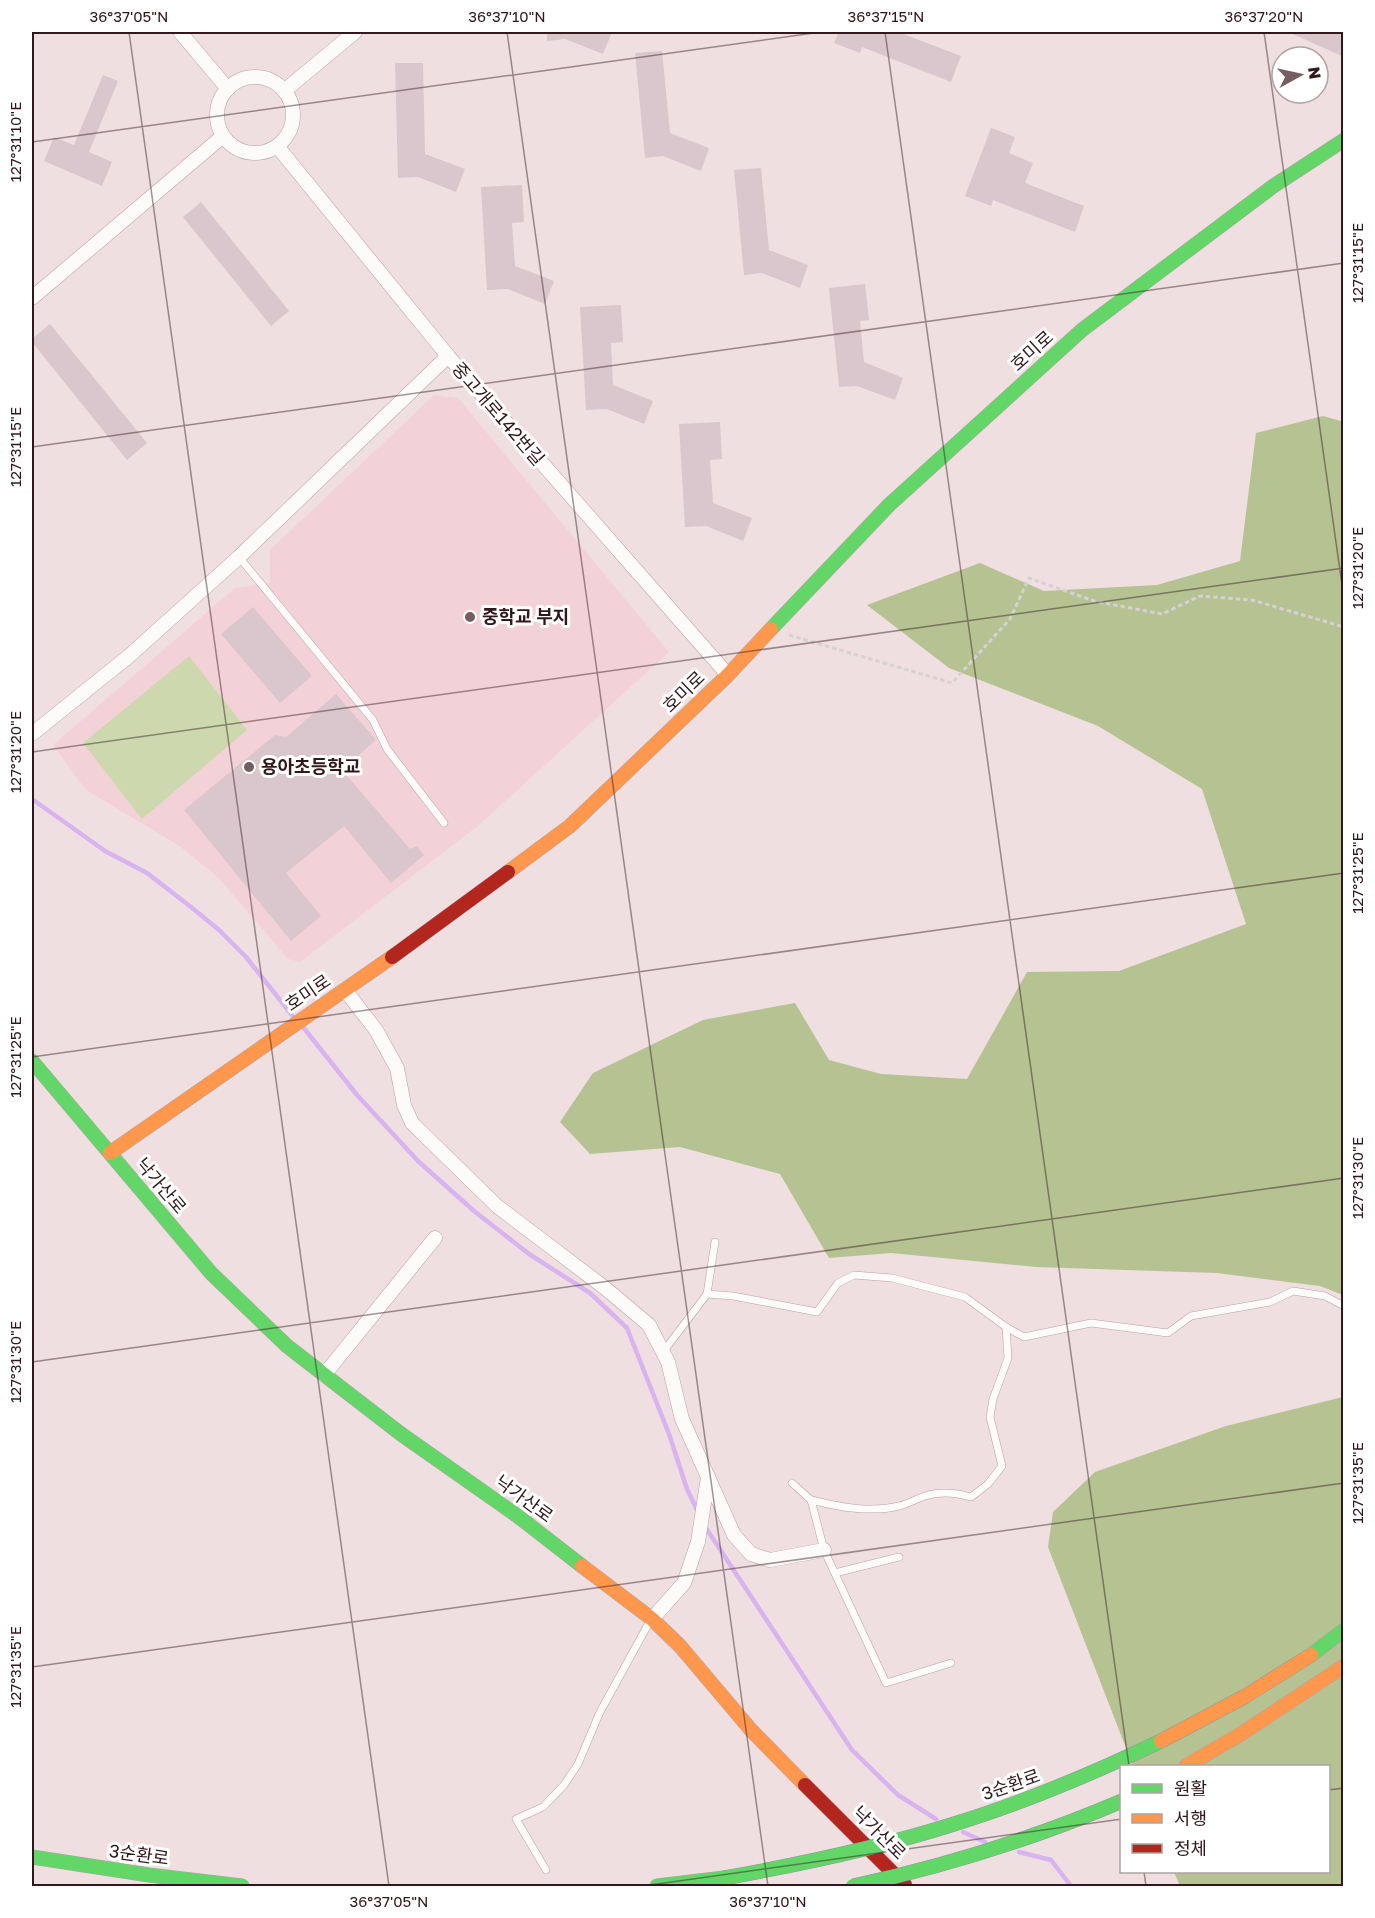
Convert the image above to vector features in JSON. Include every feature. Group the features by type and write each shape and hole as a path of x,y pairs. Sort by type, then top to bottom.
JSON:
{"main road":[{"name":"호미로","path":"110,1153 345,990 570,826 728,675 889,505 1082,330 1272,187 1344,140"},
{"path":"32,1061 110,1153"},
{"name":"낙가산로","path":"110,1153 211,1273 287,1346 401,1434 519,1517 651,1619 680,1646 751,1730 907,1887"},
{"name":"3순환로","path":"657,1887 777,1870 903,1840 1042,1794 1206,1720 1269,1683 1344,1630"},
{"path":"1189,1765 1344,1666"},
{"path":"853,1887 977,1853 1120,1802"},
{"name":"3순환로","path":"32,1857 242,1887"}],"street":[{"path":"180,32 228,89"},
{"path":"284,92 355,32"},
{"path":"263,78 275,83 284,92 290,102 291,126 286,137 277,146 266,152 242,151 231,145 223,136 218,124 217,111 220,99 238,81 263,78"},
{"path":"32,298 223,136"},
{"name":"중고개로142번길","path":"277,146 448,356 728,675"},
{"path":"32,734 129,656 238,557 448,356"},
{"path":"345,990 376,1030 396,1068 404,1106 412,1123 497,1206 605,1288 649,1325 668,1362 681,1419 734,1534 751,1554 770,1560 824,1550"},
{"path":"324,1375 435,1238"},
{"path":"651,1619 684,1583 698,1542 708,1477"}],"lane":[{"path":"238,557 373,720 387,749 444,823"},
{"path":"663,1352 707,1294 715,1242"},
{"path":"707,1294 733,1296 817,1312 838,1283 854,1275 892,1278 965,1297 1006,1327 1024,1337 1091,1323 1168,1333 1191,1316 1270,1302 1293,1291 1325,1296 1344,1306"},
{"path":"792,1483 811,1500 837,1507 865,1509 898,1506 928,1495 955,1493 971,1497 988,1485 1002,1466 990,1417 993,1400 1008,1359 1006,1327"},
{"path":"811,1500 824,1550 886,1683 951,1663"},
{"path":"835,1573 899,1557"},
{"path":"546,1870 516,1819 543,1807 564,1785 578,1764 600,1712 651,1619"}],"path":[{"path":"770,630 952,683 1010,619 1029,578 1094,601 1162,614 1200,596 1252,600 1344,627"}],"shaded area":[{"path":"434,395 458,398 669,652 478,826 300,962 288,959 219,878 178,845 86,790 53,745 235,588 270,583 270,550"}],"green space":[{"path":"1323,416 1344,422 1343,1295 1320,1286 1217,1273 1036,1267 891,1253 829,1258 780,1174 680,1147 590,1154 560,1122 593,1073 703,1020 795,1003 829,1060 881,1074 967,1079 1027,972 1119,971 1246,924 1202,789 1098,726 949,668 867,605 980,563 1044,591 1157,585 1240,561 1256,433"},
{"path":"189,656 247,730 142,819 83,743"},
{"path":"1343,1397 1343,1886 1180,1886 1174,1873 1330,1873 1330,1765 1133,1765 1048,1547 1053,1512 1095,1472 1226,1426"}],"building":[{"path":"547,32 612,32 603,54 565,39 547,41"},
{"path":"839,32 898,32 961,56 951,82 862,47 860,53 834,43"},
{"path":"1288,32 1344,32 1344,57 1330,51 1330,45 1317,45"},
{"path":"662,51 670,133 709,148 701,171 663,156 645,158 635,53"},
{"path":"395,63 423,63 425,154 465,169 456,192 418,177 398,178"},
{"path":"103,75 118,81 89,152 112,162 102,186 44,161 54,137 74,145"},
{"path":"991,128 1015,137 1009,153 1033,163 1025,183 1084,206 1075,232 993,200 991,206 965,196"},
{"path":"761,168 769,250 808,265 800,288 762,273 744,275 734,170"},
{"path":"522,185 524,222 512,223 515,266 554,281 545,304 508,289 487,290 481,187"},
{"path":"201,202 289,311 271,326 183,217"},
{"path":"865,284 869,320 860,321 864,362 903,378 895,400 857,386 839,387 829,288"},
{"path":"621,305 623,342 611,343 613,385 653,401 644,424 607,409 586,410 580,307"},
{"path":"50,324 147,443 127,460 32,342 32,339"},
{"path":"720,422 722,459 710,460 713,503 752,518 743,541 706,526 685,527 679,424"},
{"path":"253,607 312,676 280,703 221,634"},
{"path":"336,694 376,740 342,770 410,849 417,846 424,855 391,883 344,826 286,873 321,916 291,941 184,810 275,735 286,737"}],"waterway":[{"path":"32,799 105,851 147,873 219,930 246,957 295,1019"},
{"path":"303,1027 357,1095 418,1161 474,1211 529,1254 590,1293 627,1328 669,1434 687,1489 698,1512"},
{"path":"704,1525 852,1750 898,1795 936,1819"},
{"path":"963,1832 985,1842"},
{"path":"1019,1852 1051,1860 1071,1886"}],"traffic: fast":[{"path":"771,629 889,505 1082,330 1272,187 1344,140"},
{"path":"32,1061 211,1273 287,1346 401,1434 519,1517 582,1566"},
{"path":"1311,1655 1344,1630"},
{"path":"724,1878 840,1855 954,1824 1059,1786 1161,1741"},
{"path":"853,1886 990,1850 1120,1802"},
{"path":"32,1857 149,1875 242,1886"},
{"path":"657,1886 724,1878"}],"traffic: slow":[{"path":"508,872 570,826 728,675 771,629"},
{"path":"110,1153 392,957"},
{"path":"582,1566 652,1619 680,1646 751,1730 805,1785"},
{"path":"1161,1741 1244,1697 1311,1655"},
{"path":"1188,1765 1241,1734 1344,1666"}],"traffic: jam":[{"path":"392,957 508,872"},
{"path":"805,1785 905,1885"}],"place":[{"name":"중학교 부지","path":"470,617"},
{"name":"용아초등학교","path":"249,767"}]}
